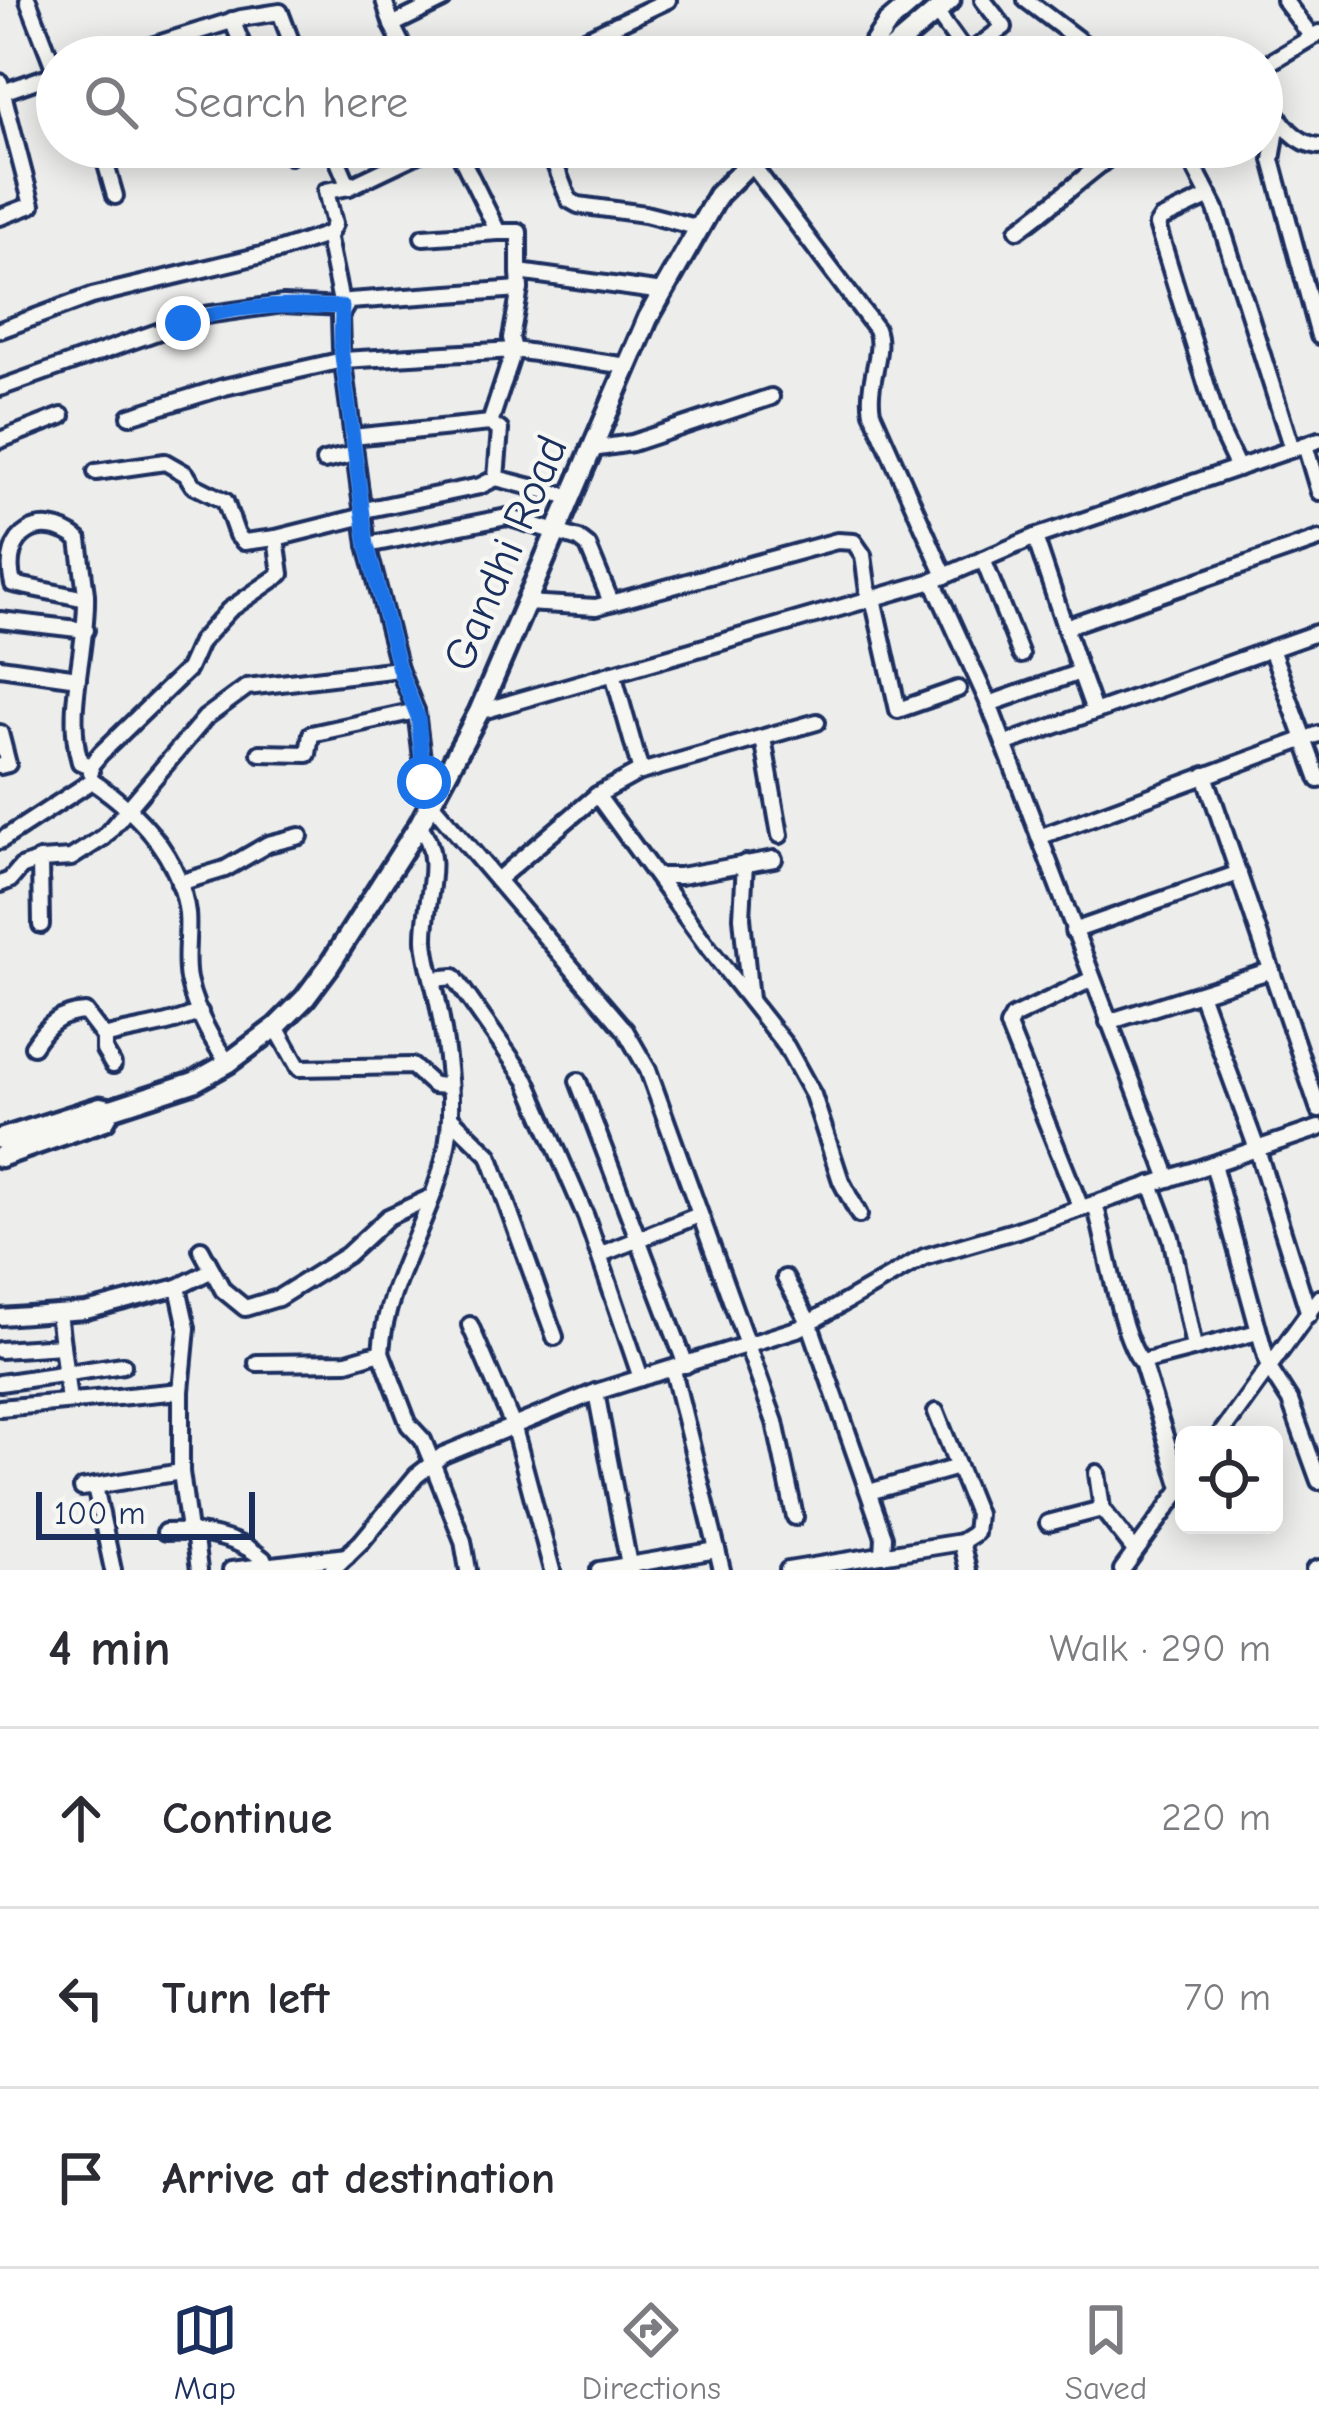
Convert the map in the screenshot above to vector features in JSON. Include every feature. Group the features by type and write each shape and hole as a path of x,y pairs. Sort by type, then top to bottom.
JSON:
{"main road":[{"path":"885,36 888,23 913,1"},
{"path":"904,36 943,6"},
{"name":"Gandhi Road","path":"0,1157 105,1120 111,1109 194,1082 276,1027 305,998 433,800 479,712 663,292 718,195 744,168"},
{"path":"0,1139 100,1107 111,1109"}],"street":[{"path":"28,0 42,36"},
{"path":"384,0 398,36"},
{"path":"392,25 443,0"},
{"path":"592,36 668,0"},
{"path":"983,0 1004,27 992,36"},
{"path":"1026,0 1073,36"},
{"path":"1283,54 1315,35 1284,0"},
{"path":"182,36 278,6 289,36"},
{"path":"943,6 958,36"},
{"path":"232,20 239,36"},
{"path":"0,217 32,205 1,89 36,79"},
{"path":"1283,123 1308,145 1319,146"},
{"path":"107,168 115,196"},
{"path":"341,168 349,187"},
{"path":"0,330 92,296 278,251 328,234 334,224 326,191 349,187 389,168"},
{"path":"466,168 498,232"},
{"path":"556,168 569,200 578,205 700,228"},
{"path":"755,168 881,341 868,394 872,412 989,704 1169,1179"},
{"path":"1018,230 1092,168"},
{"path":"1195,168 1210,196 1319,492"},
{"path":"1274,168 1319,336"},
{"path":"1210,196 1157,225 1221,432 1238,468"},
{"path":"423,237 519,232 514,350 490,423"},
{"path":"328,234 342,307 343,360 367,545 399,669 416,710 424,782 497,880 625,1030 648,1070 775,1422 796,1517"},
{"path":"519,272 663,292"},
{"path":"0,388 205,315 284,304 342,307 349,301 520,290"},
{"path":"130,416 224,387 343,360 514,350 628,366"},
{"path":"592,449 632,443 771,397"},
{"path":"0,440 62,416"},
{"path":"352,437 490,423 500,430 496,478"},
{"path":"479,712 939,579 1035,537 1305,445"},
{"path":"324,461 355,454"},
{"path":"95,472 165,462 186,474 193,485 225,501 237,536 244,542 276,538 496,478 572,497"},
{"path":"367,545 507,517 579,538 588,546 611,602"},
{"path":"86,599 13,584 8,568 14,535 20,530 47,529 80,540 86,599 78,678 80,762 168,855 186,909 187,976 228,1063"},
{"path":"1035,537 1094,711"},
{"path":"0,841 91,773 188,669 200,642 229,610 281,574 276,538"},
{"path":"1065,627 1319,539"},
{"path":"526,603 568,608 611,602 837,541 854,542 862,555 898,710 958,689"},
{"path":"983,559 1021,655"},
{"path":"0,620 86,630"},
{"path":"1004,744 1319,632"},
{"path":"1271,649 1312,736 1319,780"},
{"path":"0,667 78,678"},
{"path":"0,884 21,867 71,858 104,837 205,718 247,687 399,669"},
{"path":"989,704 1080,672"},
{"path":"613,673 640,772"},
{"path":"260,753 308,754 311,734 416,710"},
{"path":"497,880 598,795 640,772 817,722"},
{"path":"0,734 8,764 0,766"},
{"path":"1039,837 1312,736"},
{"path":"763,738 780,835"},
{"path":"1205,775 1319,1110"},
{"path":"598,795 786,1046 813,1096 841,1180 859,1215"},
{"path":"418,825 430,840 434,862 424,910 425,949 450,1117 446,1149 392,1299 381,1352 409,1425 432,1462 463,1540 468,1570"},
{"path":"179,883 225,869 268,844 300,836"},
{"path":"40,860 41,925"},
{"path":"658,876 774,860"},
{"path":"745,862 742,917 750,1000"},
{"path":"1073,931 1239,873"},
{"path":"1108,1022 1272,970"},
{"path":"433,980 454,977 527,1081 599,1255 641,1378"},
{"path":"1092,979 1013,1017 1008,1026 1088,1206 1123,1325 1142,1362 1175,1462"},
{"path":"1200,992 1257,1149 1309,1314"},
{"path":"33,1046 46,1028 70,1012 85,1012 104,1037 104,1050 113,1065"},
{"path":"104,1037 140,1026 168,1027 200,1012"},
{"path":"276,1027 299,1068 412,1066 433,1085 447,1086"},
{"path":"578,1082 638,1237 680,1368 722,1570"},
{"path":"450,1117 488,1155 555,1337"},
{"path":"332,1570 432,1462 596,1393 808,1322 924,1257 1319,1128"},
{"path":"1213,1164 1269,1368 1290,1401 1319,1481"},
{"path":"1151,1184 1171,1238 1194,1347"},
{"path":"201,1250 234,1302 245,1308 263,1304 347,1255 388,1217 429,1198"},
{"path":"599,1255 699,1216"},
{"path":"0,1318 86,1311 178,1287 212,1270"},
{"path":"785,1278 808,1322 884,1537 884,1556"},
{"path":"178,1287 187,1328 181,1472 200,1570"},
{"path":"1227,1426 1319,1298"},
{"path":"58,1313 69,1402"},
{"path":"470,1325 514,1428 552,1570"},
{"path":"1142,1362 1258,1331"},
{"path":"0,1350 62,1346"},
{"path":"257,1363 347,1362 381,1352"},
{"path":"0,1383 123,1365"},
{"path":"0,1408 181,1390"},
{"path":"596,1393 629,1568"},
{"path":"788,1570 970,1538 978,1526 977,1514 936,1412"},
{"path":"876,1490 958,1467"},
{"path":"113,1570 89,1487 181,1472"},
{"path":"1097,1473 1102,1509 1136,1551"},
{"path":"1122,1570 1175,1497"},
{"path":"1048,1523 1102,1509"},
{"path":"165,1532 191,1531 256,1550 269,1565"},
{"path":"961,1542 968,1570"},
{"path":"599,1570 717,1550"},
{"path":"232,1570 346,1556"}],"route":[{"path":"183,323 205,315 284,304 342,307 341,348 367,545 399,669 418,717 424,782"}]}
